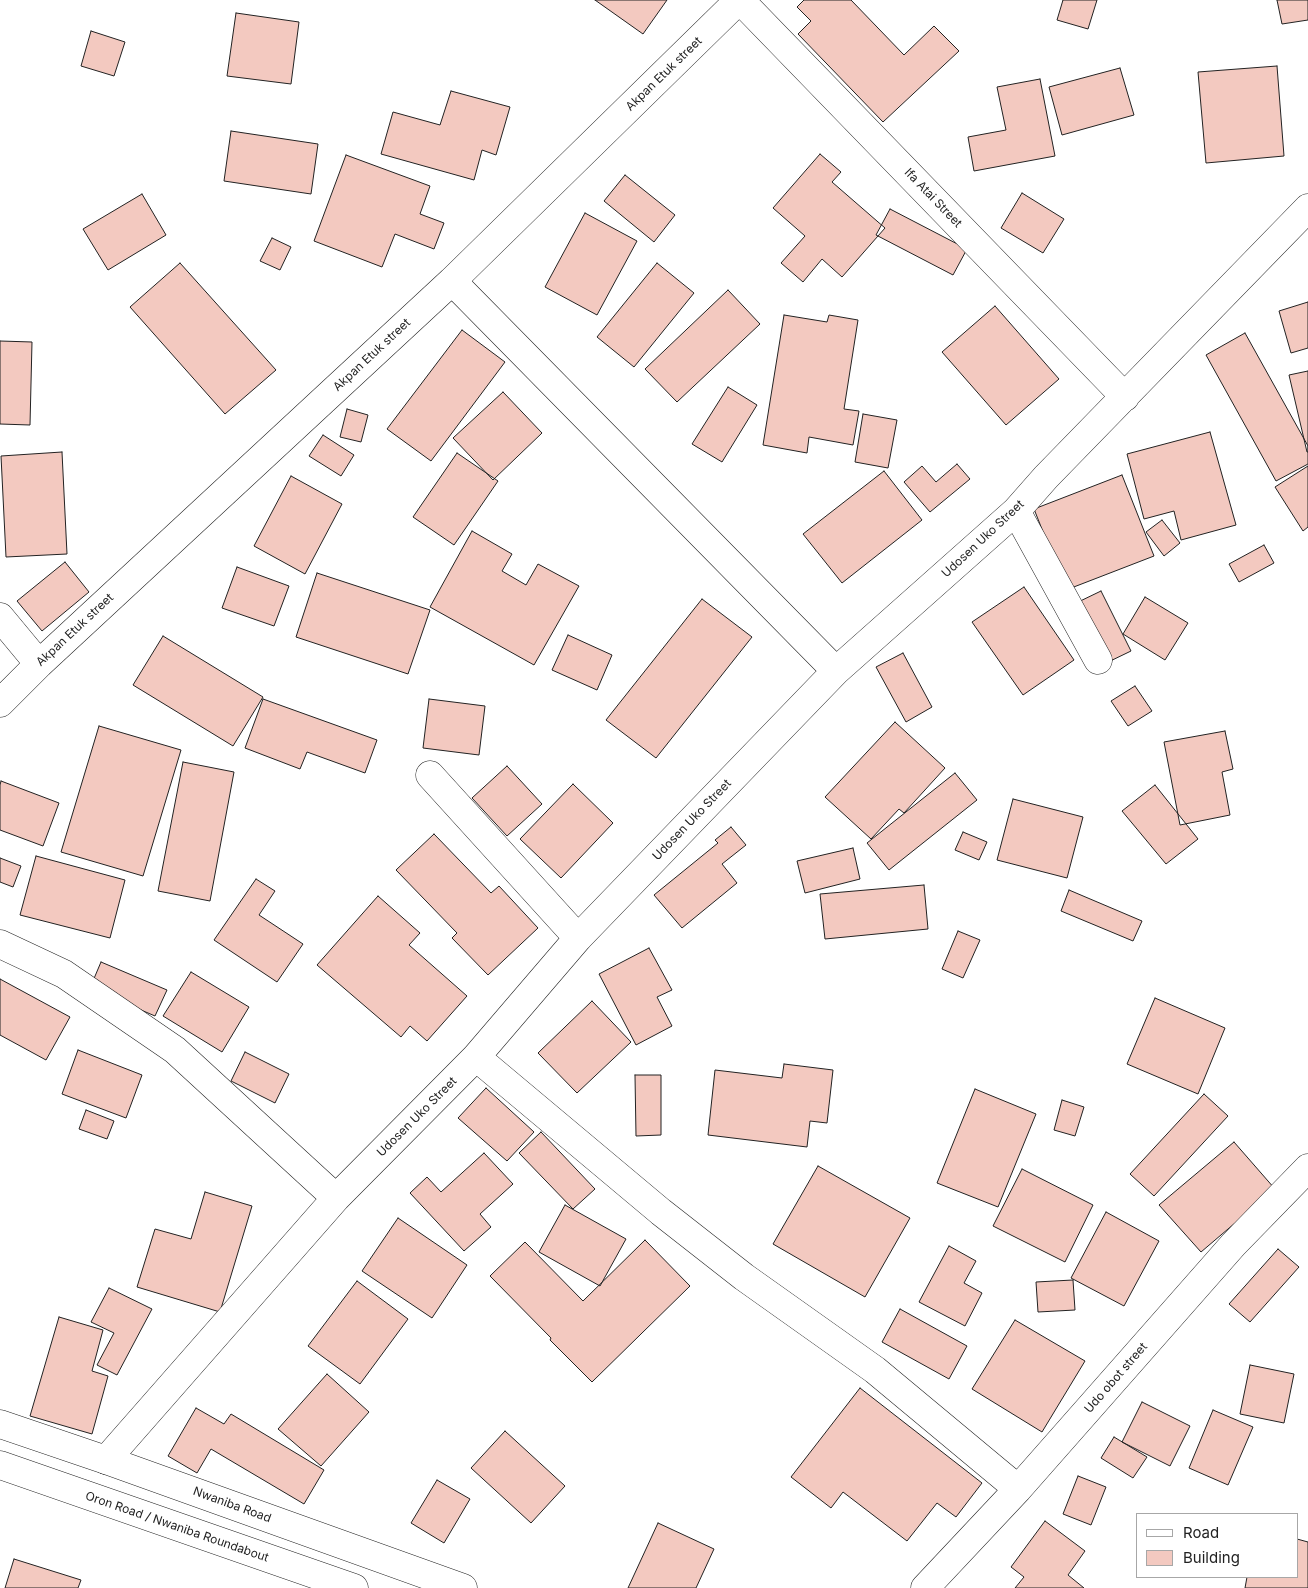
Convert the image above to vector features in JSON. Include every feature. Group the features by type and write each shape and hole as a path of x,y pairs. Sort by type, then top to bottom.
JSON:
{"street":[{"name":"Akpan Etuk street","path":"0,704 39,664 452,281 740,0"},
{"name":"Ifa Atai Street","path":"740,0 1125,397"},
{"name":"Udosen Uko Street","path":"106,1460 336,1198 476,1056 578,938 836,671 1016,511 1046,477 1308,208"},
{"path":"452,281 836,671"},
{"path":"1016,511 1098,660"},
{"path":"0,618 39,664"},
{"path":"430,774 578,938"},
{"path":"0,944 64,974 175,1050 336,1198"},
{"path":"476,1056 661,1212 744,1277 875,1370 1018,1489"},
{"name":"Udo obot street","path":"925,1588 1018,1489 1233,1245 1308,1168"},
{"name":"Nwaniba Road","path":"0,1424 463,1588"},
{"name":"Oron Road / Nwaniba Roundabout","path":"0,1465 354,1588"}],"building":[{"path":"595,0 667,0 643,34"},
{"path":"804,0 851,0 904,55 934,26 959,51 883,122 798,34 811,21 797,7"},
{"path":"1063,0 1097,0 1088,29 1057,20"},
{"path":"1277,0 1308,0 1308,20 1282,24"},
{"path":"236,13 299,22 291,84 227,76"},
{"path":"91,31 125,42 114,76 81,66"},
{"path":"1277,66 1284,156 1206,163 1198,72"},
{"path":"1120,68 1134,115 1062,135 1049,87"},
{"path":"1040,79 1055,156 974,171 968,137 1006,130 997,87"},
{"path":"451,91 510,107 496,155 482,150 474,180 381,154 393,112 440,125"},
{"path":"231,131 318,144 311,194 224,181"},
{"path":"820,154 841,172 832,182 885,228 842,277 822,259 803,282 781,263 805,236 773,208"},
{"path":"346,155 430,186 420,214 444,223 434,249 395,234 382,267 314,241"},
{"path":"625,175 675,215 654,242 604,201"},
{"path":"1022,193 1064,219 1043,253 1001,228"},
{"path":"142,194 166,235 108,270 83,229"},
{"path":"890,209 967,249 953,275 876,235"},
{"path":"585,213 637,241 597,315 545,287"},
{"path":"272,238 291,247 280,270 260,261"},
{"path":"180,263 276,370 225,414 130,307"},
{"path":"657,263 694,293 634,367 597,337"},
{"path":"728,290 760,324 677,402 645,369"},
{"path":"1308,302 1308,348 1291,353 1279,311"},
{"path":"995,306 1059,379 1006,425 942,352"},
{"path":"784,315 827,322 829,315 858,320 844,409 859,411 853,445 809,437 807,453 763,445"},
{"path":"462,330 505,362 431,461 387,429"},
{"path":"1245,333 1308,446 1308,464 1276,481 1206,355"},
{"path":"0,341 32,342 30,425 0,424"},
{"path":"1308,371 1308,452 1307,452 1289,375"},
{"path":"728,387 757,405 722,462 692,444"},
{"path":"503,392 542,433 493,480 453,438"},
{"path":"347,409 368,415 361,442 340,437"},
{"path":"863,414 897,420 888,468 855,462"},
{"path":"1210,432 1236,525 1181,540 1174,511 1144,519 1127,454"},
{"path":"323,435 354,455 341,476 309,456"},
{"path":"62,452 67,554 6,557 1,456"},
{"path":"457,453 498,481 454,545 413,517"},
{"path":"957,464 970,479 930,512 904,482 922,466 936,482"},
{"path":"1308,466 1308,527 1303,531 1275,487"},
{"path":"884,471 922,520 842,583 803,534"},
{"path":"1122,475 1154,556 1066,590 1034,509"},
{"path":"291,476 342,504 305,574 254,546"},
{"path":"1162,520 1180,543 1164,556 1146,532"},
{"path":"472,531 512,554 502,571 526,585 538,564 579,586 534,665 430,607"},
{"path":"1264,545 1274,563 1239,582 1229,564"},
{"path":"65,562 89,592 42,631 17,601"},
{"path":"237,567 289,586 274,626 222,608"},
{"path":"317,573 430,610 408,674 296,637"},
{"path":"1024,587 1074,660 1023,695 972,622"},
{"path":"1101,591 1131,651 1102,665 1072,605"},
{"path":"1145,597 1188,623 1165,660 1123,634"},
{"path":"702,599 752,637 656,758 606,720"},
{"path":"568,635 612,655 597,690 552,670"},
{"path":"163,636 263,697 233,746 133,685"},
{"path":"903,653 932,707 906,722 876,667"},
{"path":"1135,686 1152,711 1128,726 1111,701"},
{"path":"263,699 377,740 365,773 307,752 300,769 245,748"},
{"path":"429,699 485,706 479,755 423,748"},
{"path":"895,722 945,768 904,813 899,809 871,839 825,797"},
{"path":"99,726 181,750 143,876 61,852"},
{"path":"1225,731 1233,769 1222,772 1230,815 1180,825 1164,742"},
{"path":"183,762 234,772 210,901 158,891"},
{"path":"507,766 542,804 507,836 472,798"},
{"path":"955,773 977,800 889,870 867,843"},
{"path":"1,781 59,803 43,846 0,830"},
{"path":"573,784 613,823 561,878 520,839"},
{"path":"1155,785 1198,839 1166,864 1122,811"},
{"path":"1013,799 1083,817 1067,878 997,860"},
{"path":"731,827 746,845 722,864 737,883 682,928 654,895 718,843 715,840"},
{"path":"963,832 987,842 979,860 955,850"},
{"path":"434,834 491,893 499,886 538,928 488,975 452,938 457,933 396,870"},
{"path":"853,848 860,879 805,893 797,861"},
{"path":"36,856 125,880 110,938 20,915"},
{"path":"0,858 21,866 13,887 0,882"},
{"path":"256,879 275,891 259,915 303,944 277,982 214,940"},
{"path":"924,885 928,929 825,939 820,894"},
{"path":"1069,890 1142,921 1133,941 1061,911"},
{"path":"378,896 420,933 409,945 467,996 427,1041 410,1026 401,1037 317,965"},
{"path":"958,931 980,940 963,978 942,969"},
{"path":"649,948 672,990 657,997 672,1026 636,1045 599,974"},
{"path":"101,962 167,990 155,1016 90,988"},
{"path":"191,972 249,1007 222,1052 163,1016"},
{"path":"0,979 70,1017 46,1060 0,1035"},
{"path":"1155,998 1225,1028 1198,1094 1127,1064"},
{"path":"592,1001 631,1042 577,1093 538,1053"},
{"path":"78,1050 142,1075 126,1118 62,1094"},
{"path":"245,1052 289,1074 275,1103 231,1081"},
{"path":"784,1064 833,1070 827,1123 810,1121 807,1147 708,1135 715,1070 782,1078"},
{"path":"635,1075 661,1075 661,1135 636,1136"},
{"path":"486,1088 534,1132 507,1161 458,1118"},
{"path":"975,1089 1036,1114 998,1207 937,1183"},
{"path":"1204,1094 1228,1116 1154,1196 1130,1174"},
{"path":"1062,1100 1084,1107 1075,1136 1054,1130"},
{"path":"86,1110 114,1121 107,1139 79,1129"},
{"path":"541,1132 595,1189 573,1209 519,1153"},
{"path":"1234,1142 1275,1189 1201,1252 1159,1205"},
{"path":"484,1153 513,1184 480,1214 491,1227 464,1251 410,1193 427,1177 441,1192"},
{"path":"818,1166 910,1218 865,1297 773,1244"},
{"path":"1022,1169 1093,1205 1065,1262 993,1226"},
{"path":"205,1192 252,1206 220,1312 137,1287 155,1229 191,1239"},
{"path":"565,1205 626,1239 600,1286 539,1252"},
{"path":"1106,1212 1159,1241 1124,1306 1071,1278"},
{"path":"398,1218 467,1265 432,1318 362,1271"},
{"path":"645,1240 690,1286 592,1382 490,1276 525,1242 583,1301"},
{"path":"949,1246 976,1261 964,1283 982,1293 965,1326 919,1302"},
{"path":"1278,1249 1299,1267 1250,1322 1229,1304"},
{"path":"1073,1280 1075,1310 1038,1312 1036,1282"},
{"path":"357,1281 408,1319 360,1384 308,1346"},
{"path":"109,1288 152,1309 117,1375 97,1365 114,1333 91,1322"},
{"path":"900,1309 967,1346 949,1379 882,1342"},
{"path":"59,1317 103,1330 92,1371 108,1376 92,1434 30,1416"},
{"path":"1015,1320 1085,1361 1042,1432 972,1389"},
{"path":"1250,1365 1294,1374 1284,1423 1240,1414"},
{"path":"327,1374 369,1412 321,1466 278,1429"},
{"path":"860,1388 982,1483 956,1517 937,1503 907,1541 843,1492 831,1508 791,1477"},
{"path":"1142,1402 1190,1426 1170,1466 1122,1442"},
{"path":"196,1408 224,1424 231,1414 324,1470 304,1504 211,1449 197,1473 168,1456"},
{"path":"1213,1410 1253,1427 1228,1485 1189,1468"},
{"path":"505,1431 565,1486 531,1523 471,1468"},
{"path":"1114,1437 1147,1457 1133,1478 1101,1458"},
{"path":"1078,1476 1106,1487 1091,1525 1063,1514"},
{"path":"437,1480 470,1499 444,1543 411,1523"},
{"path":"1045,1521 1085,1551 1068,1575 1084,1588 1015,1588 1024,1577 1011,1567"},
{"path":"658,1523 714,1549 696,1588 628,1588"},
{"path":"1298,1539 1308,1542 1308,1588 1245,1588 1247,1578 1298,1578"},
{"path":"14,1559 81,1580 78,1588 5,1588"}]}
